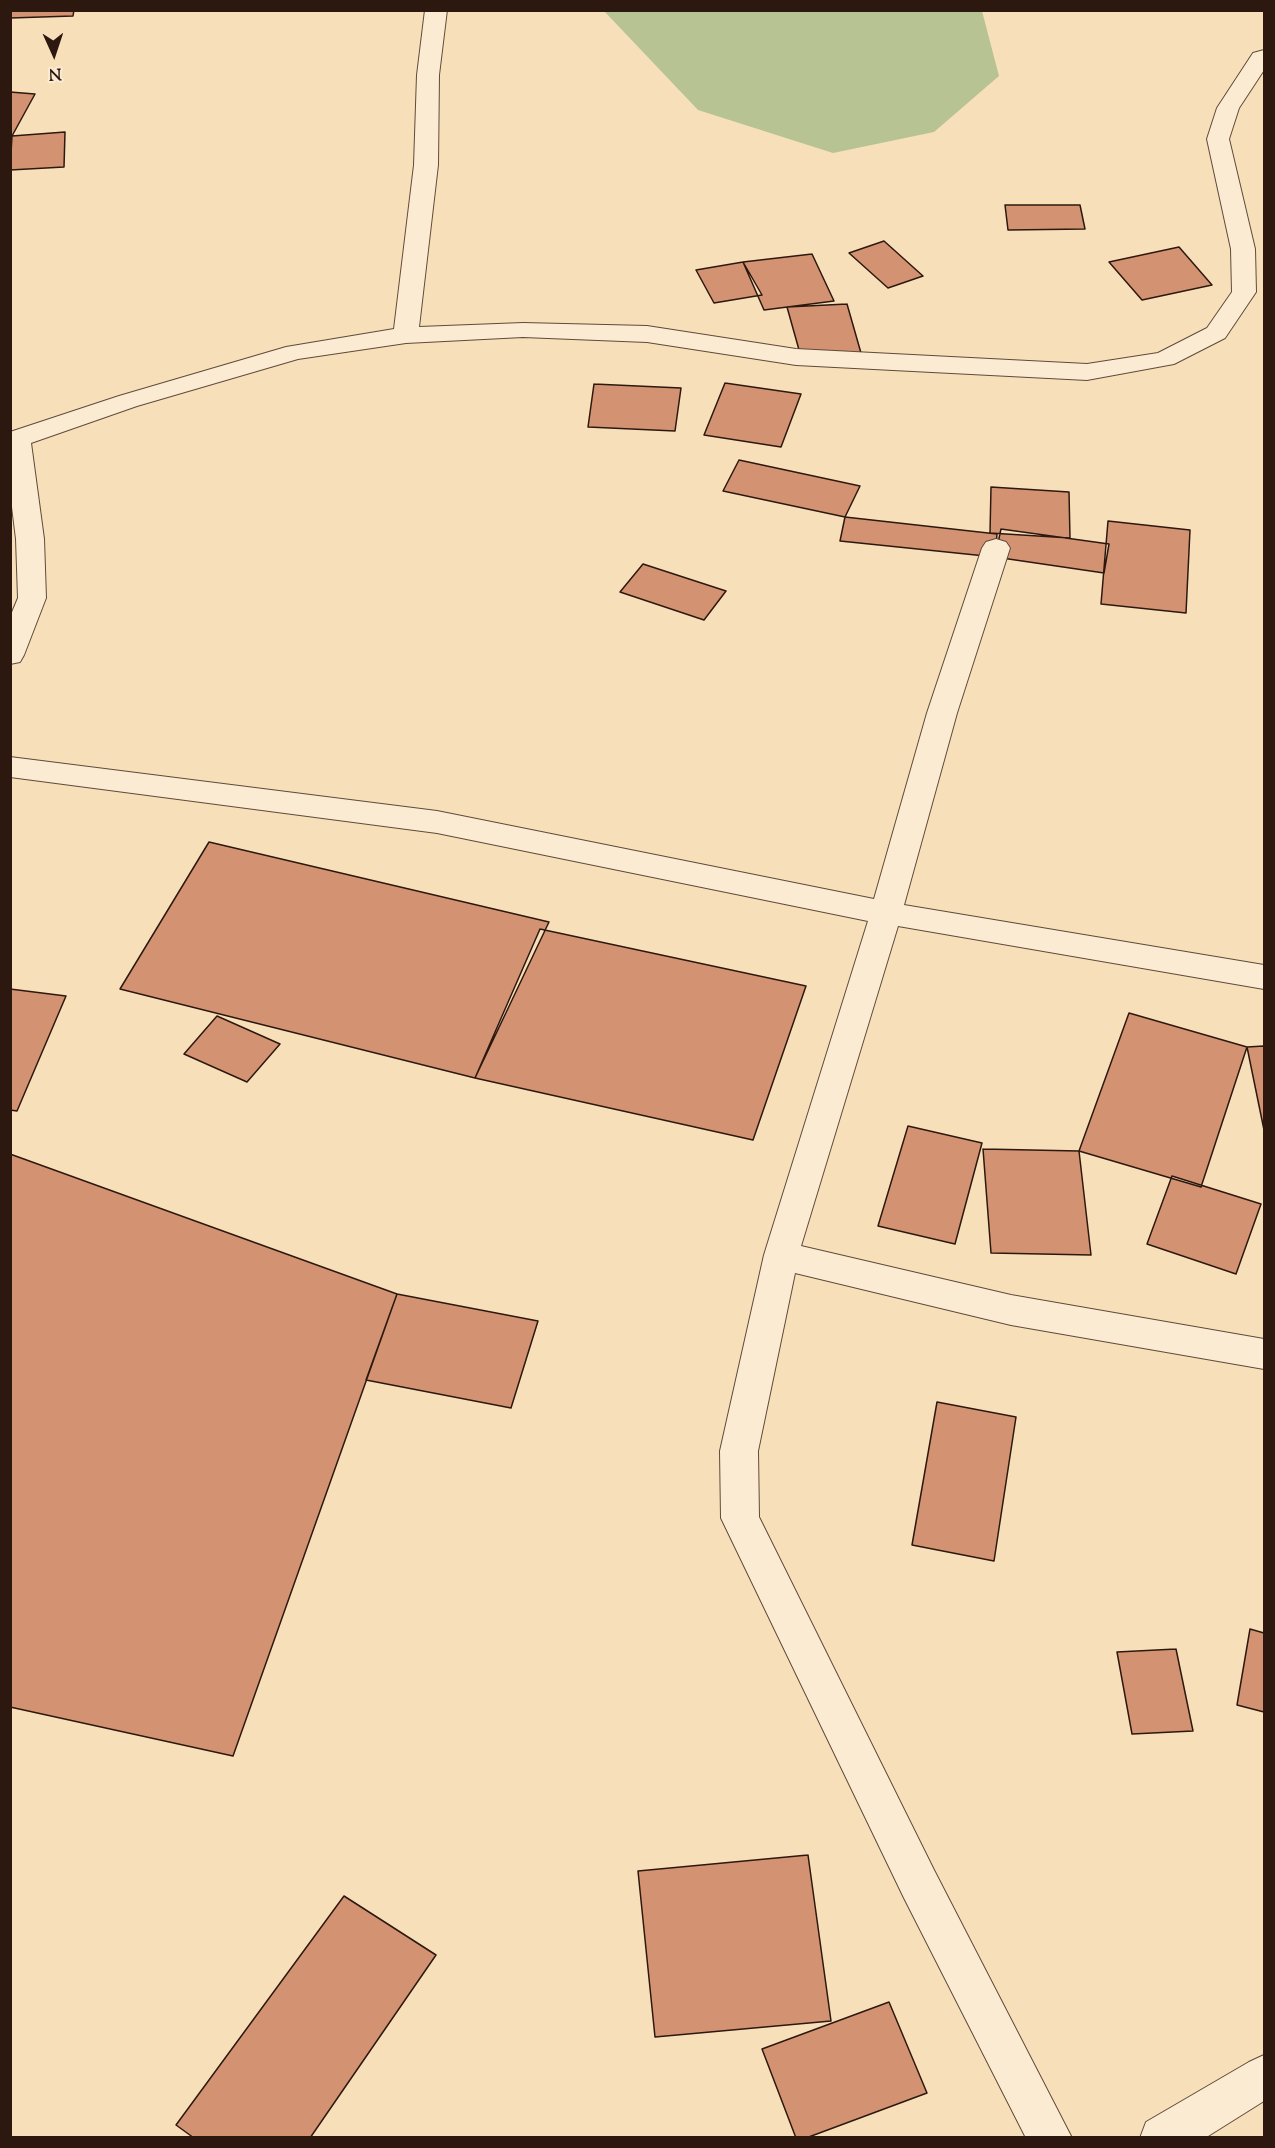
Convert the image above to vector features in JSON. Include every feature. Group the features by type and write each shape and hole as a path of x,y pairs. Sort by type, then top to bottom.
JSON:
{"street":[{"path":"406,335 426,165 428,75 436,10"},
{"path":"10,655 32,598 30,539 14,440 128,401 295,352 406,335 523,330 647,334 796,357 1087,372 1165,359 1216,333 1244,292 1243,249 1218,139 1228,108 1261,58 1264,57"},
{"path":"996,548 942,712 886,913 781,1255 739,1451 740,1518 919,1884 1050,2138"},
{"path":"10,767 437,822 886,913 1264,977"},
{"path":"781,1255 1011,1310 1264,1354"},
{"path":"1162,2138 1264,2077"}],"green space":[{"path":"604,11 982,11 999,76 934,132 833,153 698,110"}],"building":[{"path":"10,10 74,10 73,16 10,18"},
{"path":"10,92 35,94 12,136 10,135"},
{"path":"65,132 64,167 10,170 12,136"},
{"path":"1005,205 1080,205 1085,229 1008,230"},
{"path":"884,241 923,276 888,288 849,253"},
{"path":"1179,247 1212,285 1142,300 1109,262"},
{"path":"812,254 834,301 764,310 743,262"},
{"path":"743,262 762,295 714,303 696,270"},
{"path":"847,304 861,353 801,357 787,307"},
{"path":"725,383 801,394 781,447 704,435"},
{"path":"594,384 681,388 675,431 588,427"},
{"path":"739,460 860,486 845,517 723,491"},
{"path":"991,487 1069,492 1070,538 990,533"},
{"path":"845,517 997,534 995,557 840,541"},
{"path":"1108,521 1190,530 1186,613 1101,604"},
{"path":"1001,529 1109,544 1104,573 995,557"},
{"path":"643,564 726,591 704,620 620,592"},
{"path":"209,842 549,922 475,1078 120,989"},
{"path":"540,929 806,986 753,1140 475,1078"},
{"path":"10,989 66,996 17,1111 10,1110"},
{"path":"1129,1013 1247,1047 1201,1187 1079,1151"},
{"path":"217,1016 280,1044 247,1082 184,1054"},
{"path":"1264,1046 1264,1130 1247,1047"},
{"path":"908,1126 982,1143 955,1244 878,1226"},
{"path":"983,1149 1079,1151 1091,1255 991,1253"},
{"path":"10,1154 397,1294 233,1756 10,1707"},
{"path":"1172,1176 1261,1204 1236,1274 1147,1244"},
{"path":"397,1294 538,1321 511,1408 366,1380"},
{"path":"937,1402 1016,1417 994,1561 912,1545"},
{"path":"1250,1629 1264,1633 1264,1712 1237,1705"},
{"path":"1176,1649 1193,1731 1132,1734 1117,1652"},
{"path":"808,1855 831,2021 655,2037 638,1871"},
{"path":"344,1896 436,1955 310,2138 194,2138 176,2125"},
{"path":"889,2002 927,2093 806,2138 796,2138 762,2049"}]}
